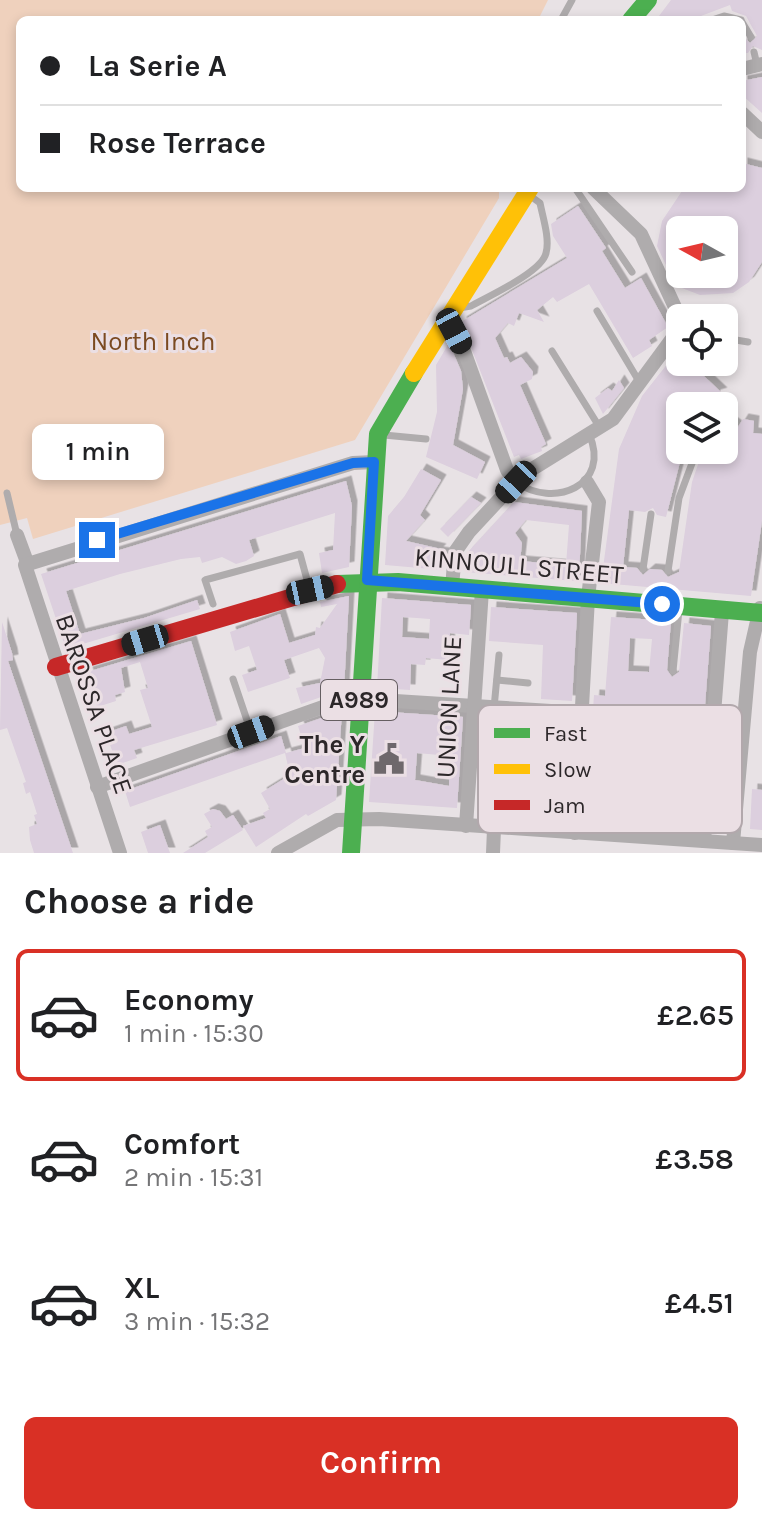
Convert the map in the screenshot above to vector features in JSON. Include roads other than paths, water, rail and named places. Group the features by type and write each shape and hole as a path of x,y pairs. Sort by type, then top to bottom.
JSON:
{"main road":[{"path":"631,14 648,0"},
{"name":"A989","path":"351,853 378,434 443,323 462,306 528,192"},
{"name":"KINNOULL STREET","path":"56,667 310,590 367,580 588,598 640,594 722,612 761,610"}],"street":[{"path":"746,117 762,132"},
{"path":"598,192 641,234 674,304"},
{"path":"443,323 454,331 463,348 507,470 516,482"},
{"path":"452,587 456,547 516,482 613,419 666,349"},
{"path":"26,566 353,463 374,462"},
{"path":"582,705 588,598 599,502 587,482"},
{"name":"BAROSSA PLACE","path":"17,535 56,667 120,853"},
{"name":"UNION LANE","path":"466,826 482,590"},
{"path":"742,742 750,652 761,610"},
{"path":"716,705 722,612"},
{"path":"97,787 348,698 478,708"},
{"path":"278,853 326,825 353,819 478,827"},
{"path":"493,853 494,833"},
{"path":"575,833 708,847 733,843 762,845"},
{"path":"733,843 734,833"}],"lane":[{"path":"746,29 751,37"},
{"path":"462,306 541,264 547,251 540,203 530,192"},
{"path":"578,192 632,272"},
{"path":"597,311 640,383"},
{"path":"738,340 748,342"},
{"path":"516,482 527,489 551,492 573,490 587,482 595,450 595,431 552,351"},
{"path":"378,434 426,439"},
{"path":"668,571 679,498 692,464"},
{"path":"7,493 17,535"},
{"path":"643,569 651,514"},
{"path":"213,604 205,580 300,554 310,590"},
{"path":"669,600 673,671"},
{"path":"494,705 499,655"},
{"path":"233,679 251,732"},
{"path":"497,680 528,683"}],"place":[{"name":"The Y Centre","path":"389,759"}],"park label":[{"name":"North Inch","path":"153,341"}]}
